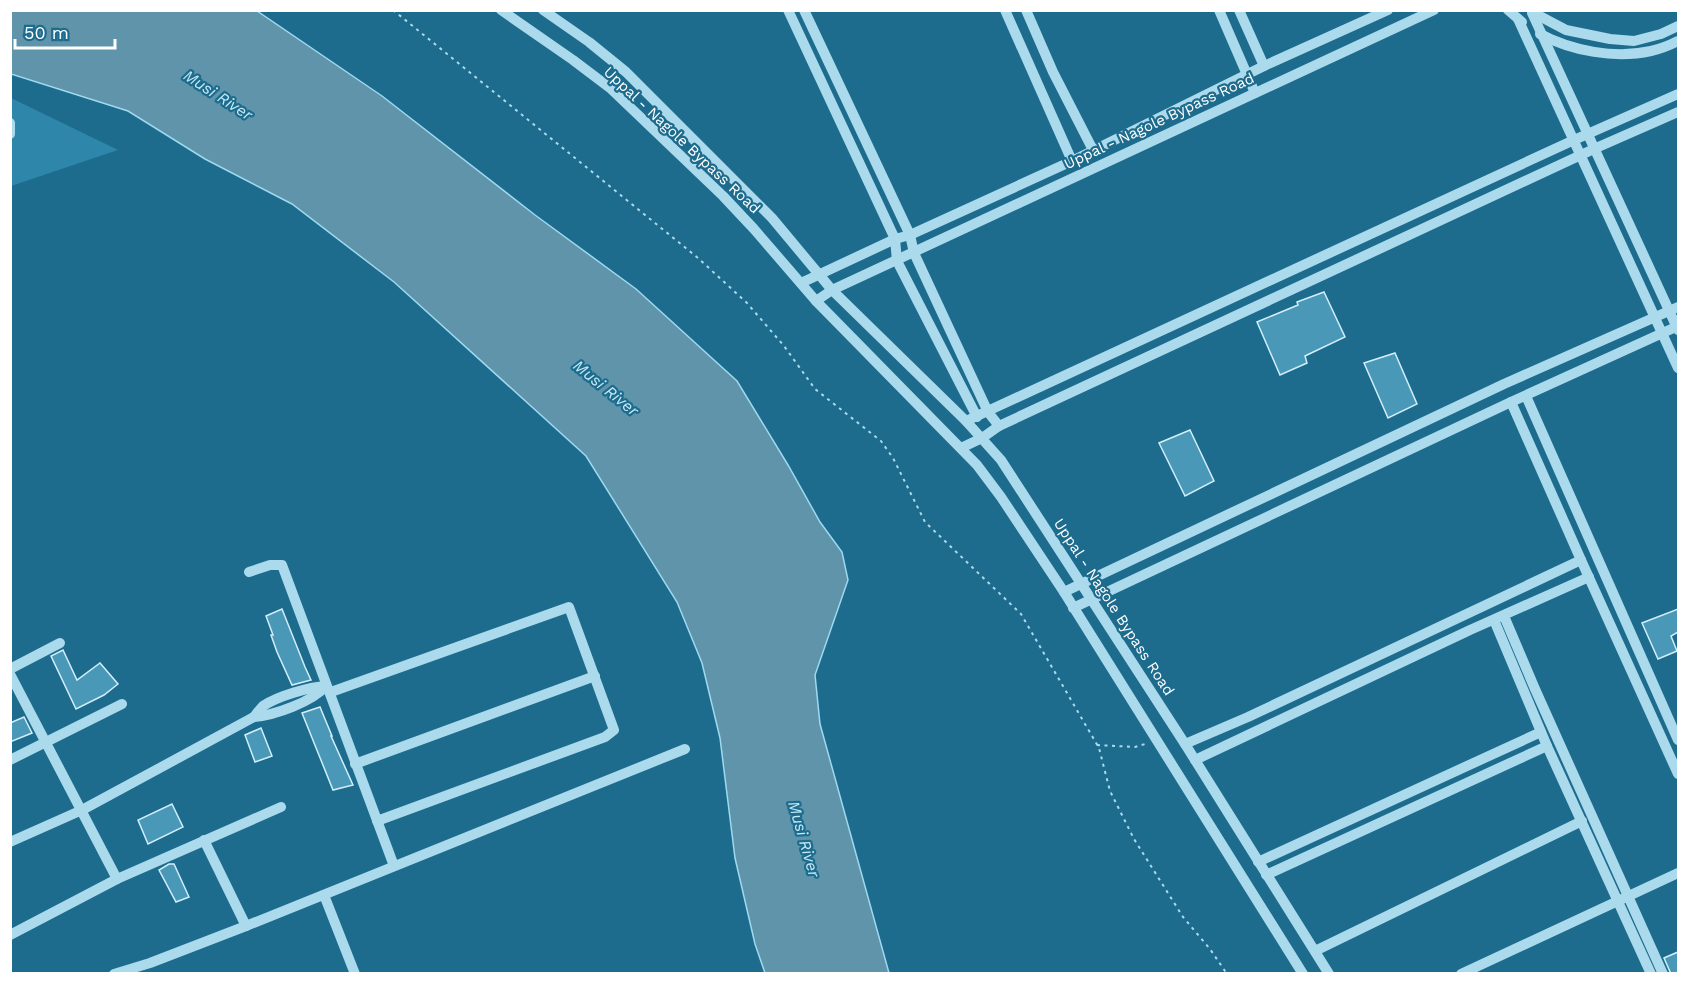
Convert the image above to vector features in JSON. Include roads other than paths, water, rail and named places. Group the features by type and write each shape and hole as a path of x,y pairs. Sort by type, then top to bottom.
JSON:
{"street":[{"name":"Uppal - Nagole Bypass Road","path":"501,10 610,88 723,196 816,301 977,465 1064,592 1303,974"},
{"name":"Uppal - Nagole Bypass Road","path":"543,10 589,42 626,72 772,218 832,290 982,438 1001,460 1092,598 1329,974"},
{"path":"788,10 895,239 897,261 977,417"},
{"path":"804,10 910,235 914,253 988,412 999,426"},
{"path":"1005,10 1072,160"},
{"path":"1026,10 1053,72 1093,150"},
{"path":"1219,10 1255,93"},
{"path":"1239,10 1264,66"},
{"name":"Uppal - Nagole Bypass Road","path":"801,284 895,239 910,235 1072,160 1264,66 1388,10"},
{"name":"Uppal - Nagole Bypass Road","path":"816,301 832,290 1434,10"},
{"path":"1508,10 1542,35 1573,48 1621,54 1651,51 1678,42"},
{"path":"1531,12 1566,30 1610,39 1634,41 1678,26"},
{"path":"1073,608 1511,402 1662,332 1678,327 1674,309 1531,12"},
{"path":"1518,19 1678,368"},
{"path":"966,422 1678,94"},
{"path":"961,448 1013,419 1678,112"},
{"path":"10,123 10,135"},
{"path":"1064,592 1504,384 1674,309"},
{"path":"1013,419 1030,393"},
{"path":"1526,396 1678,740"},
{"path":"1511,402 1678,774"},
{"path":"1185,744 1248,717 1581,560"},
{"path":"249,572 270,564 282,565 394,866"},
{"path":"1195,760 1449,640 1589,577"},
{"path":"10,842 82,810 254,717 266,716 328,689 570,607 614,730 605,737 377,821"},
{"path":"1499,618 1541,732 1651,974"},
{"path":"1499,618 1539,699 1663,974"},
{"path":"10,669 60,644"},
{"path":"10,674 117,879"},
{"path":"355,764 595,676"},
{"path":"10,760 122,704"},
{"path":"1258,862 1541,732"},
{"path":"1266,875 1547,746"},
{"path":"114,974 150,963 246,926 685,749"},
{"path":"10,935 117,879 281,807"},
{"path":"1315,951 1582,822"},
{"path":"204,840 246,926"},
{"path":"1461,974 1678,873"},
{"path":"324,895 355,974"}],"water":[{"name":"Musi River","path":"11,10 257,11 382,96 535,215 636,289 737,381 820,522 842,552 848,580 815,675 820,724 889,973 765,973 755,944 735,858 720,738 702,663 677,602 586,456 394,282 292,204 205,159 128,111 11,74"}]}
